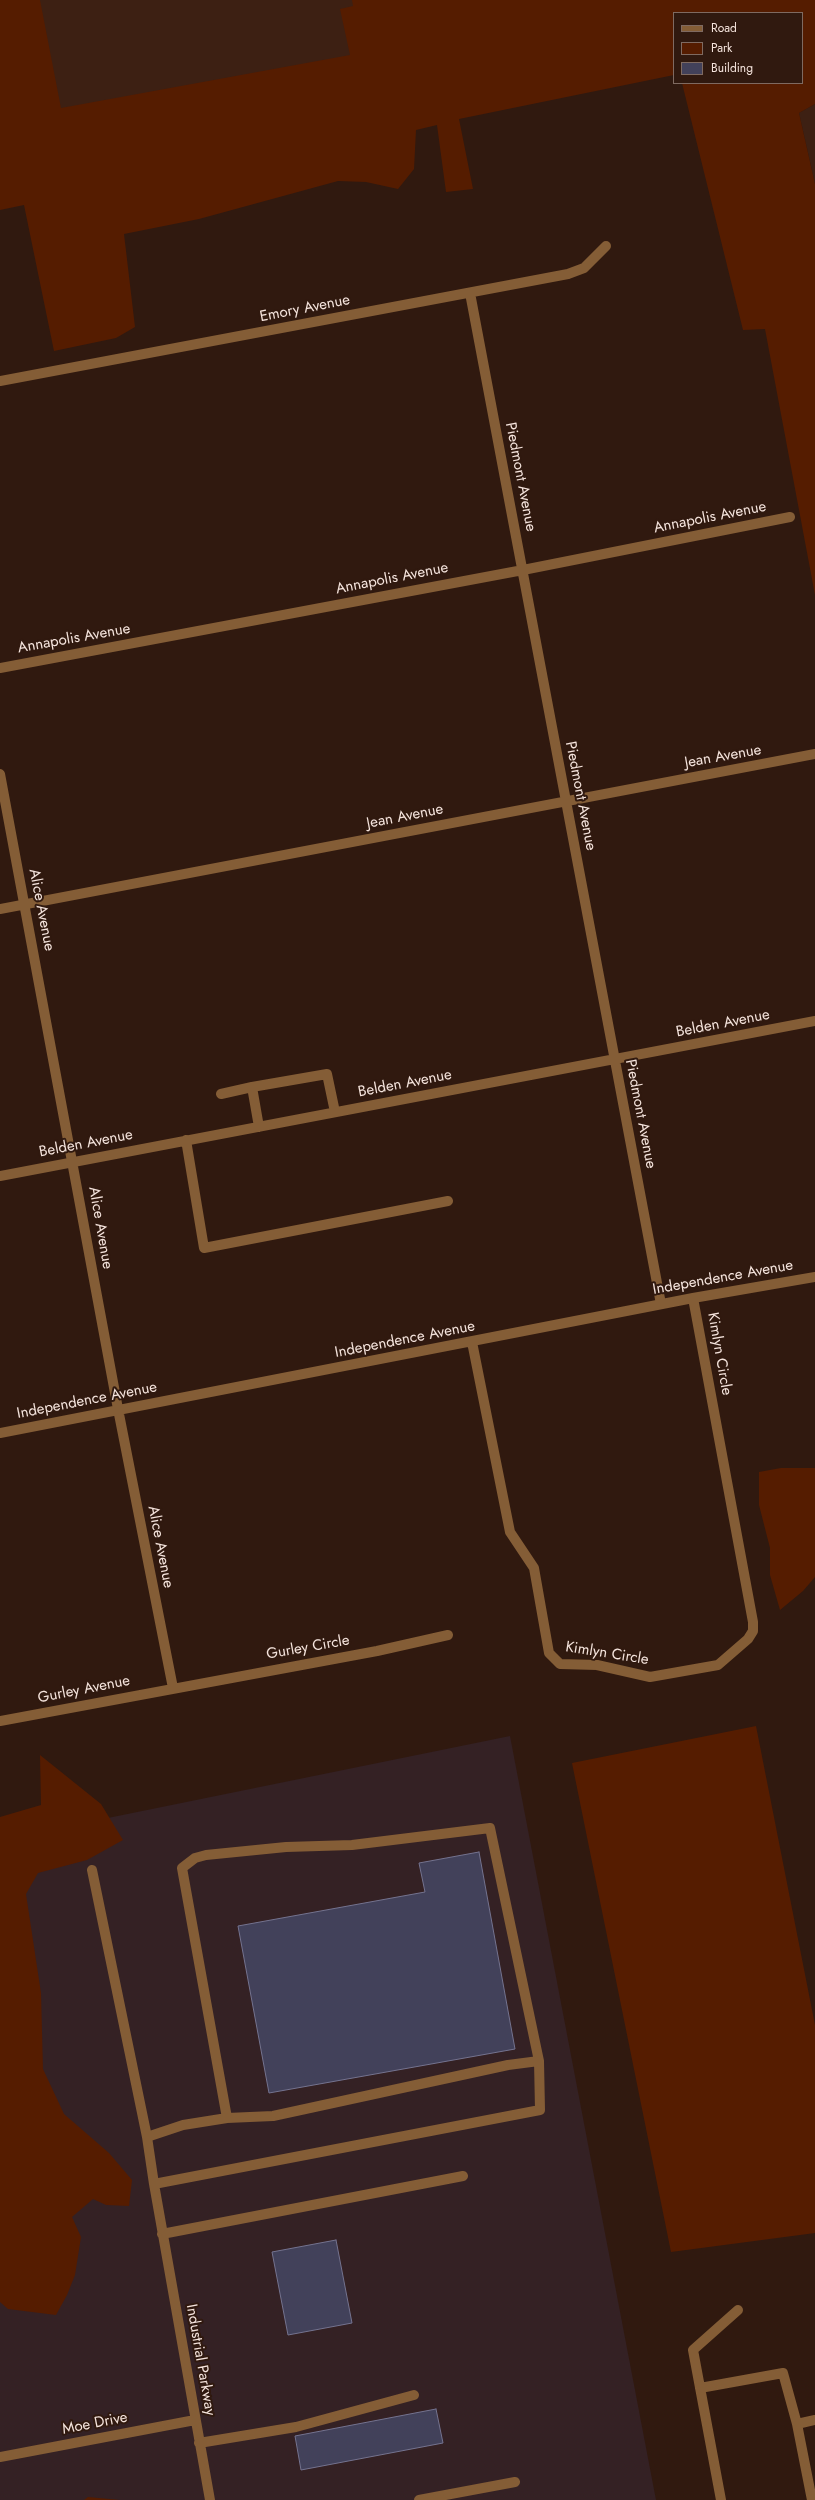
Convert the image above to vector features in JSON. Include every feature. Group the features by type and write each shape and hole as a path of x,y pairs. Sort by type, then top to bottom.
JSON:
{"street":[{"name":"Emory Avenue","path":"0,382 470,293 573,272 584,268 606,246"},
{"name":"Piedmont Avenue","path":"470,293 523,570 564,801 615,1060 660,1304"},
{"name":"Annapolis Avenue","path":"0,668 523,570 790,517"},
{"name":"Jean Avenue","path":"0,908 815,754"},
{"name":"Alice Avenue","path":"0,774 118,1409 173,1688"},
{"name":"Belden Avenue","path":"0,1176 815,1021"},
{"path":"221,1094 327,1074 335,1112"},
{"path":"252,1087 259,1126"},
{"path":"186,1140 204,1248 448,1201"},
{"name":"Independence Avenue","path":"0,1433 118,1409 472,1342 660,1304 815,1277"},
{"name":"Kimlyn Circle","path":"472,1342 510,1532 534,1568 549,1653 560,1664 597,1665 650,1677 718,1665 748,1639 753,1631 753,1622 693,1298"},
{"name":"Gurley Circle","path":"173,1688 377,1651 448,1635"},
{"name":"Gurley Avenue","path":"0,1721 173,1688"},
{"path":"154,2184 179,2178 349,2148 540,2110 539,2061 490,1828 352,1845 286,1847 206,1855 195,1858 182,1868 227,2118"},
{"name":"Industrial Parkway","path":"92,1870 147,2137 210,2500"},
{"path":"147,2137 183,2125 227,2118 273,2116 508,2065 539,2061"},
{"path":"162,2230 463,2176"},
{"path":"721,2500 693,2350 738,2310"},
{"path":"700,2388 783,2373 797,2424 812,2500"},
{"path":"199,2443 296,2427 414,2395"},
{"name":"Moe Drive","path":"0,2457 195,2420"},
{"path":"797,2424 815,2420"},
{"path":"419,2500 515,2482"}],"shaded area":[{"path":"0,0 815,0 803,12 673,12 673,13 0,205"},
{"path":"815,104 815,184 799,113"},
{"path":"510,1736 656,2500 0,2500 0,1840"}],"green space":[{"path":"0,0 40,0 61,108 350,55 340,9 353,6 352,0 815,0 815,104 799,113 815,184 815,595 765,329 743,330 682,84 803,84 803,12 673,12 673,75 459,119 473,189 446,192 437,125 416,130 414,169 398,189 366,182 338,181 199,219 124,234 135,327 116,338 54,351 24,205 0,210"},
{"path":"781,1468 815,1468 815,1577 803,1591 780,1610 770,1575 770,1548 759,1505 759,1472"},
{"path":"756,1726 815,2025 815,2233 671,2252 572,1763"},
{"path":"40,1755 101,1804 123,1840 87,1860 38,1873 26,1894 41,1993 43,2069 64,2114 109,2153 132,2180 129,2206 106,2205 93,2199 72,2217 81,2237 75,2275 67,2295 56,2315 8,2309 0,2302 0,1817 41,1805"},
{"path":"88,2497 120,2500 84,2500"}],"building":[{"path":"479,1852 515,2049 269,2093 238,1926 425,1892 419,1863"},
{"path":"336,2240 352,2323 288,2335 272,2252"},
{"path":"436,2409 443,2443 301,2470 295,2436"}]}
